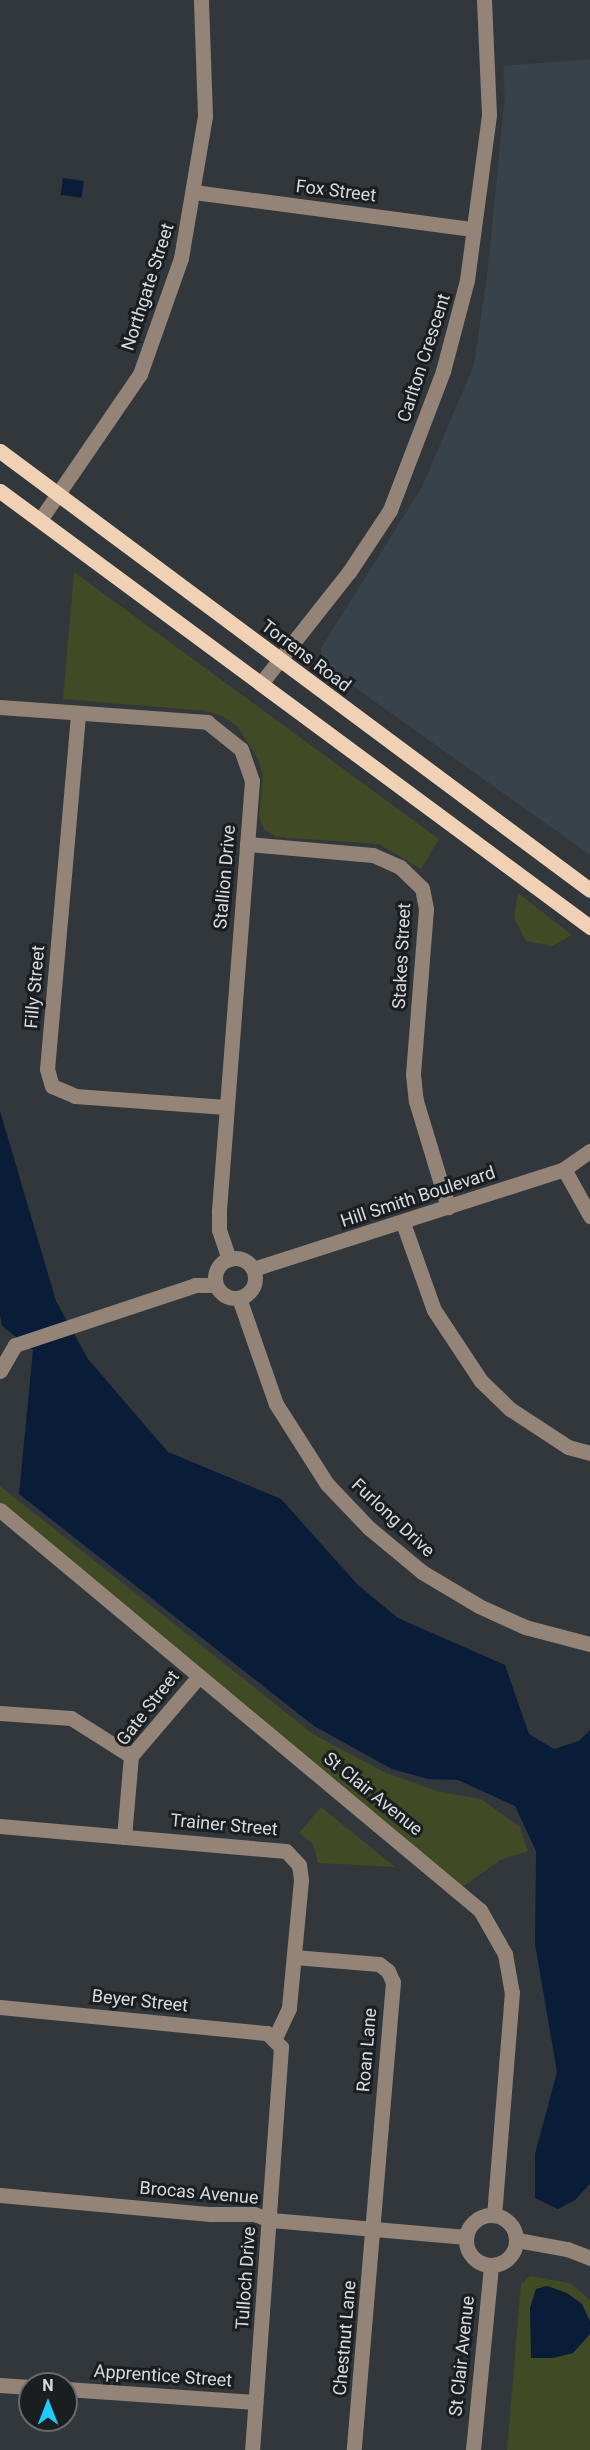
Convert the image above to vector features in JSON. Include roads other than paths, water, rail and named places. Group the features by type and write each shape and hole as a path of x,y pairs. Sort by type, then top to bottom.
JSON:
{"main road":[{"name":"Torrens Road","path":"0,451 590,890"},
{"path":"0,491 262,682 590,927"}],"street":[{"name":"Northgate Street","path":"40,520 140,374 181,258 194,192 205,105 201,0"},
{"name":"Carlton Crescent","path":"262,682 373,538 400,489 459,319 489,115 484,0"},
{"name":"Fox Street","path":"194,192 473,229"},
{"name":"Stallion Drive","path":"0,707 78,715 207,722 226,733 241,749 252,781 226,1107 219,1230 229,1259"},
{"name":"Filly Street","path":"78,715 47,1069 52,1086 75,1096 226,1107"},
{"name":"Stakes Street","path":"247,844 373,855 400,867 422,888 426,920 413,1074 416,1101 448,1207"},
{"name":"Hill Smith Boulevard","path":"253,1269 403,1223 564,1169 590,1151"},
{"path":"564,1169 590,1216"},
{"path":"403,1223 434,1310 481,1381 510,1409 568,1447 590,1454"},
{"path":"229,1259 242,1260 253,1269 253,1287 239,1298 222,1295 215,1285 215,1272 229,1259"},
{"path":"0,1371 15,1345 195,1285 215,1285"},
{"name":"Furlong Drive","path":"239,1298 276,1404 327,1484 369,1528 422,1572 479,1606 525,1627 590,1644"},
{"name":"St Clair Avenue","path":"0,1510 441,1874 480,1910 505,1954 512,1992 494,2215"},
{"name":"Gate Street","path":"124,1837 131,1756 199,1676"},
{"path":"0,1713 71,1718 131,1756"},
{"name":"Trainer Street","path":"0,1826 286,1851 299,1865 301,1880 289,2008 275,2038"},
{"name":"Roan Lane","path":"294,1957 379,1964 388,1971 393,1982 374,2230"},
{"name":"Beyer Street","path":"0,2007 267,2033 275,2038"},
{"name":"Tulloch Drive","path":"252,2450 283,2059 275,2038"},
{"name":"Brocas Avenue","path":"0,2195 210,2214 254,2214 270,2220 466,2237"},
{"path":"494,2215 511,2224 517,2240 511,2256 491,2265 475,2259 466,2237 476,2219 494,2215"},
{"name":"Chestnut Lane","path":"354,2450 374,2230"},
{"path":"517,2240 567,2249 590,2258"},
{"name":"St Clair Avenue","path":"473,2450 491,2265"},
{"path":"0,2385 18,2386"},
{"name":"Apprentice Street","path":"78,2390 256,2402"}],"water":[{"path":"63,178 84,181 81,198 61,195"},
{"path":"0,1111 56,1301 88,1359 168,1452 281,1499 358,1585 398,1618 505,1665 529,1734 554,1749 579,1741 590,1730 590,2184 575,2200 558,2209 535,2198 535,2154 557,2072 535,1944 536,1851 515,1806 458,1780 428,1779 392,1769 314,1726 19,1494 33,1350 2,1326 0,1315"},
{"path":"547,2286 567,2293 582,2304 590,2321 590,2334 573,2353 553,2358 531,2358 530,2308 536,2289"}]}
